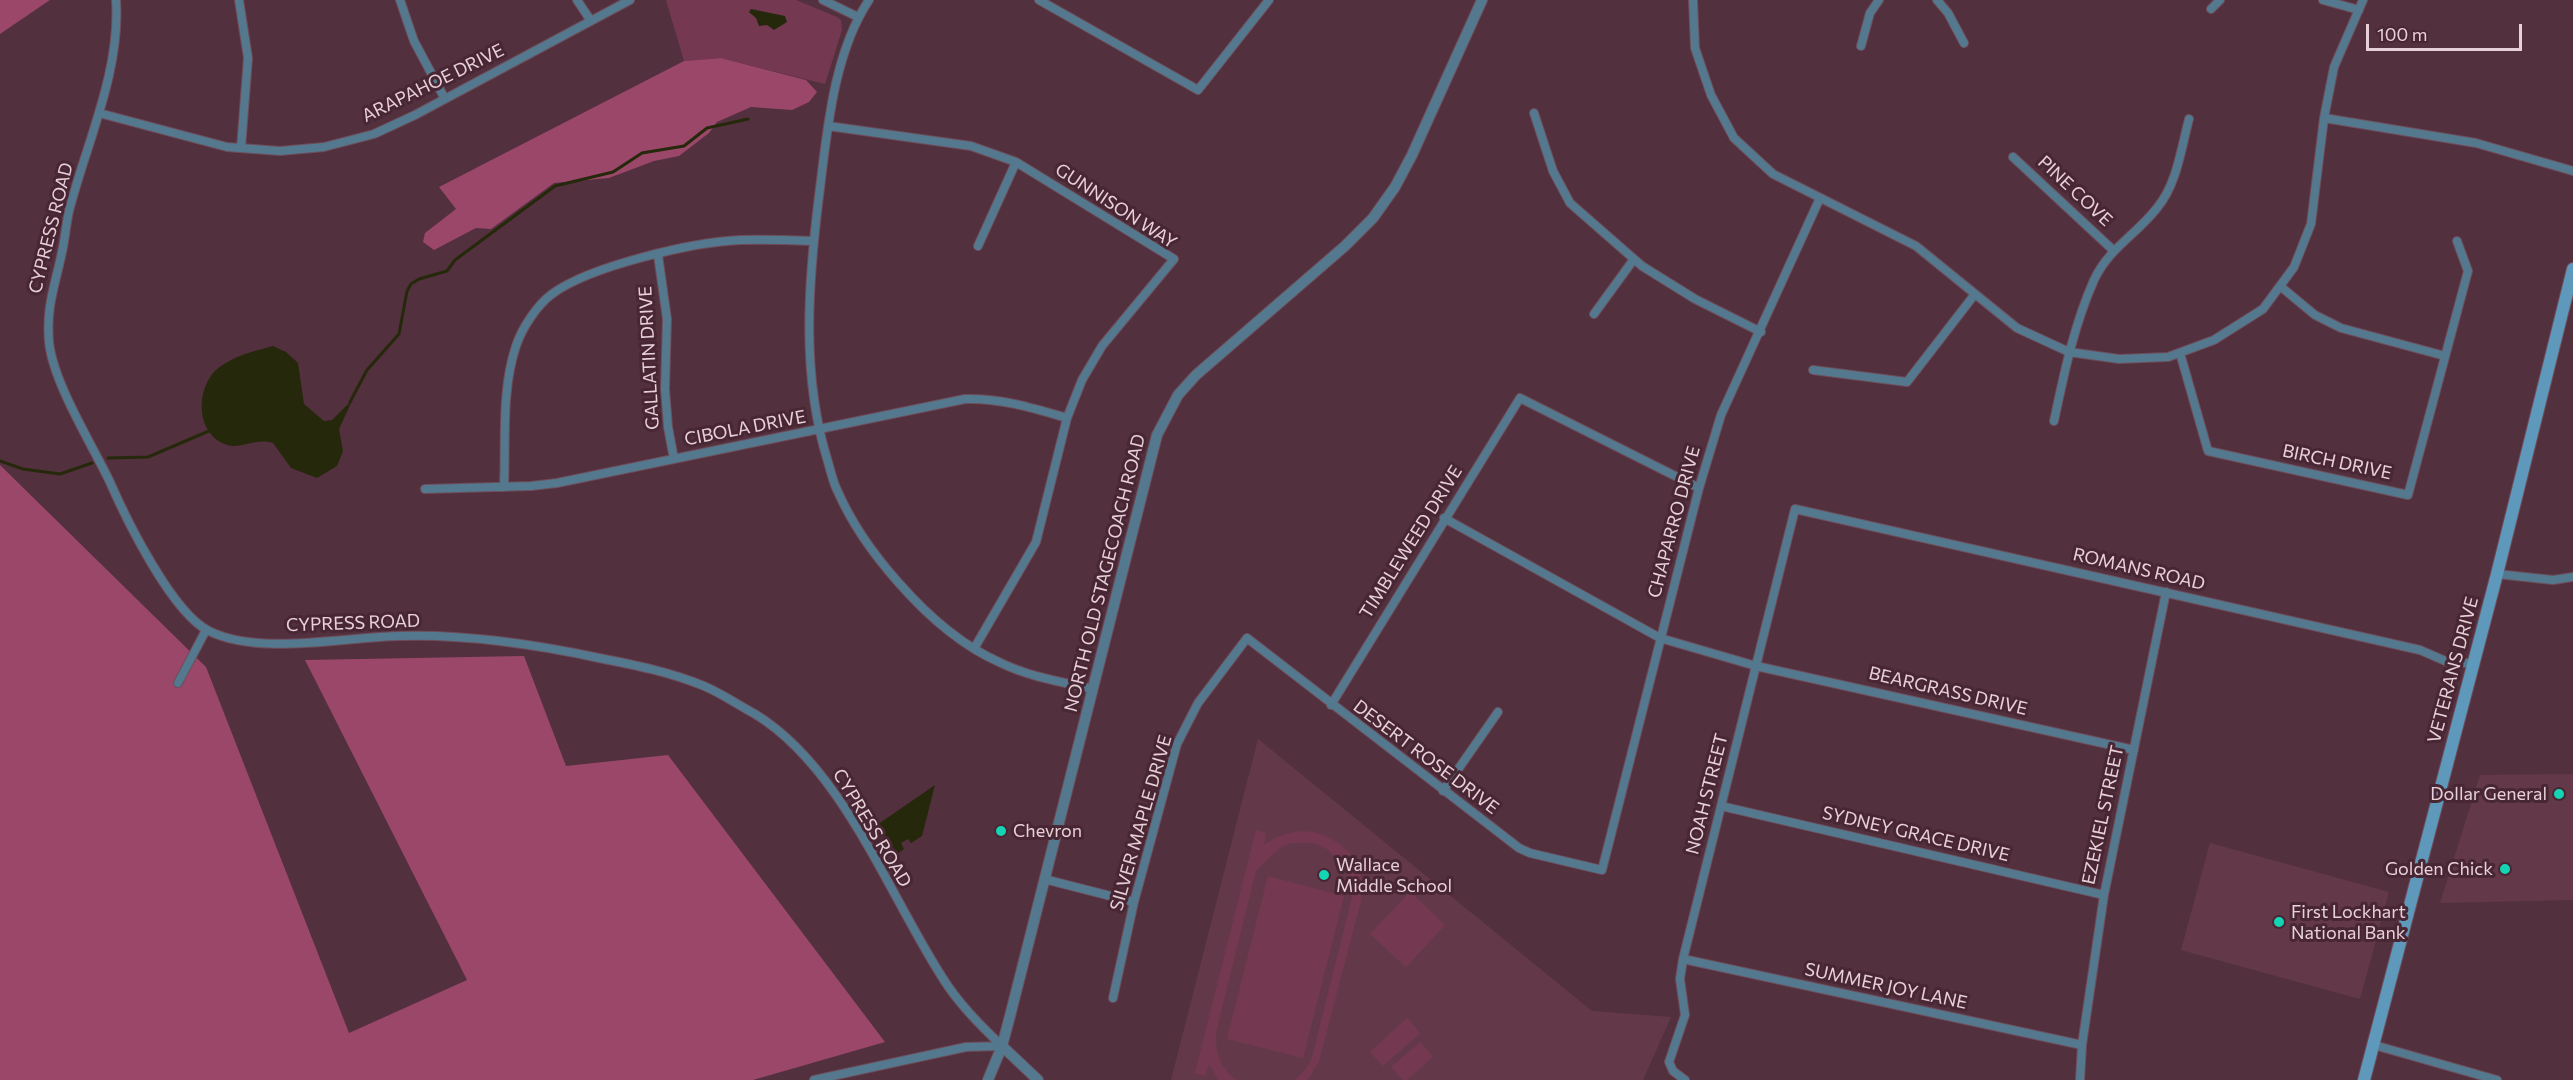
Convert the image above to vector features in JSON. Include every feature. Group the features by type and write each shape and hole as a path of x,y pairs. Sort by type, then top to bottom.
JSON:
{"main road":[{"name":"VETERANS DRIVE","path":"2364,1080 2498,574 2573,269"}],"street":[{"name":"CYPRESS ROAD","path":"116,0 116,34 99,113 68,214 63,251 49,299 49,346 65,393 148,559 184,609 206,630 241,642 297,643 402,636 499,641 565,651 665,672 708,688 760,717 796,746 827,781 944,982 968,1013 1002,1047"},
{"path":"239,0 248,67 242,148"},
{"path":"400,0 414,41 444,99"},
{"path":"577,0 591,21"},
{"name":"ARAPAHOE DRIVE","path":"99,113 195,140 242,148 280,151 324,147 374,134 630,0"},
{"path":"823,0 858,17"},
{"path":"869,0 858,17 840,72 828,126 813,241 808,339 818,430 837,491 869,549 933,618 1000,663 1033,675 1093,689"},
{"path":"1039,0 1198,90 1269,0"},
{"name":"NORTH OLD STAGECOACH ROAD","path":"988,1080 1002,1047 1151,450 1167,413 1178,395 1196,375 1345,246 1373,218 1395,187 1412,155 1482,0"},
{"path":"1693,0 1695,48 1711,95 1734,138 1773,174 1916,246 2017,328 2069,352 2120,359 2168,357 2214,340 2263,309 2294,267 2311,224 2324,118 2334,67 2363,0"},
{"path":"1861,46 1870,13 1879,0"},
{"path":"1937,0 1948,13 1964,43"},
{"path":"2211,9 2220,0"},
{"path":"2323,0 2359,10"},
{"path":"1534,113 1553,171 1570,203 1634,259 1695,299 1761,332"},
{"path":"2324,118 2476,142 2573,171"},
{"path":"2054,421 2069,352 2094,280 2113,250 2157,209 2171,187 2189,119"},
{"name":"GUNNISON WAY","path":"828,126 972,146 1016,162 1174,259 1102,346 1082,380 1067,418 1036,542 975,647"},
{"name":"PINE COVE","path":"2013,157 2113,250"},
{"path":"978,246 1016,162"},
{"name":"CHAPARRO DRIVE","path":"1602,870 1699,488 1721,415 1761,332 1820,198"},
{"path":"504,487 510,369 517,344 532,316 552,295 583,277 631,261 658,255 738,240 813,241"},
{"name":"BIRCH DRIVE","path":"2180,353 2208,451 2408,495 2468,271 2457,241"},
{"name":"GALLATIN DRIVE","path":"658,255 667,319 665,389 668,427 674,459"},
{"path":"1594,314 1634,259"},
{"path":"2280,286 2315,315 2341,328 2445,356"},
{"path":"1814,370 1907,382 1975,294"},
{"name":"TIMBLEWEED DRIVE","path":"1331,705 1444,518 1520,398 1699,488"},
{"name":"CIBOLA DRIVE","path":"425,489 557,483 965,399 989,399 1014,403 1067,418"},
{"name":"ROMANS ROAD","path":"1795,509 2420,650 2450,663 2474,663"},
{"name":"NOAH STREET","path":"1685,1080 1673,1071 1669,1062 1685,1015 1680,979 1683,959 1795,509"},
{"path":"1444,518 1660,638"},
{"path":"2498,574 2553,580 2573,577"},
{"name":"EZEKIEL STREET","path":"2080,1080 2082,1045 2104,895 2166,592"},
{"path":"178,683 206,630"},
{"name":"DESERT ROSE DRIVE","path":"1247,638 1519,848 1530,853 1602,870"},
{"name":"SILVER MAPLE DRIVE","path":"1113,998 1134,902 1177,744 1198,703 1247,638"},
{"name":"BEARGRASS DRIVE","path":"1660,638 1756,666 2133,750"},
{"path":"1443,791 1498,712"},
{"name":"SYDNEY GRACE DRIVE","path":"1721,806 2104,895"},
{"path":"1044,879 1134,902"},
{"name":"SUMMER JOY LANE","path":"1683,959 2082,1045"},
{"path":"2374,1045 2498,1080"},
{"path":"814,1080 966,1047 1002,1047 1038,1080"}],"shaded area":[{"path":"0,0 50,0 0,34"},
{"path":"666,0 796,0 837,17 841,20 842,30 825,84 721,58 684,61"},
{"path":"751,9 785,16 787,22 774,30 767,25 759,26 756,18 749,12"},
{"path":"721,58 806,80 817,92 809,102 792,110 751,107 717,122 709,133 679,156 654,161 609,178 554,183 491,229 476,228 434,250 423,242 425,233 456,209 439,187 684,61"},
{"path":"273,346 286,352 298,363 304,404 324,421 332,420 353,399 339,429 343,451 337,466 317,478 291,468 273,443 227,445 220,442 206,427 202,407 203,396 210,377 223,364 237,357"},
{"path":"0,465 206,667 349,1033 467,980 305,660 524,656 566,766 668,755 885,1042 753,1080 0,1080"},
{"name":"Wallace Middle School","path":"1258,739 1592,1011 1671,1017 1643,1080 1171,1080"},
{"path":"2573,774 2573,900 2440,903 2480,775"},
{"path":"935,785 922,836 911,843 908,839 901,843 904,849 897,854 877,825"},
{"path":"1256,830 1266,833 1264,845 1283,835 1301,831 1329,838 1354,857 1360,874 1361,901 1319,1061 1308,1080 1295,1080 1307,1068 1312,1057 1352,897 1346,867 1327,849 1314,843 1290,843 1277,850 1256,871 1216,1032 1216,1046 1220,1059 1226,1070 1236,1080 1218,1080 1209,1064 1205,1076 1195,1073"},
{"path":"2210,843 2389,892 2360,999 2181,950"},
{"path":"1268,876 1344,896 1303,1058 1227,1039"},
{"path":"1410,892 1445,925 1406,967 1370,934"},
{"path":"1407,1018 1420,1033 1383,1066 1370,1052"},
{"path":"1420,1042 1433,1057 1407,1080 1403,1080 1391,1067"}],"waterway":[{"path":"350,402 367,370 399,334 407,291 411,284 419,279 447,271 455,260 555,186 613,172 642,153 684,146 707,128 748,119"},
{"path":"108,458 148,457 209,431"},
{"path":"0,461 23,469 60,474 92,463"}],"place":[{"name":"Dollar General","path":"2559,794"},
{"name":"Chevron","path":"1001,831"},
{"name":"Golden Chick","path":"2505,869"},
{"name":"Wallace Middle School","path":"1324,875"},
{"name":"First Lockhart National Bank","path":"2279,922"}]}
